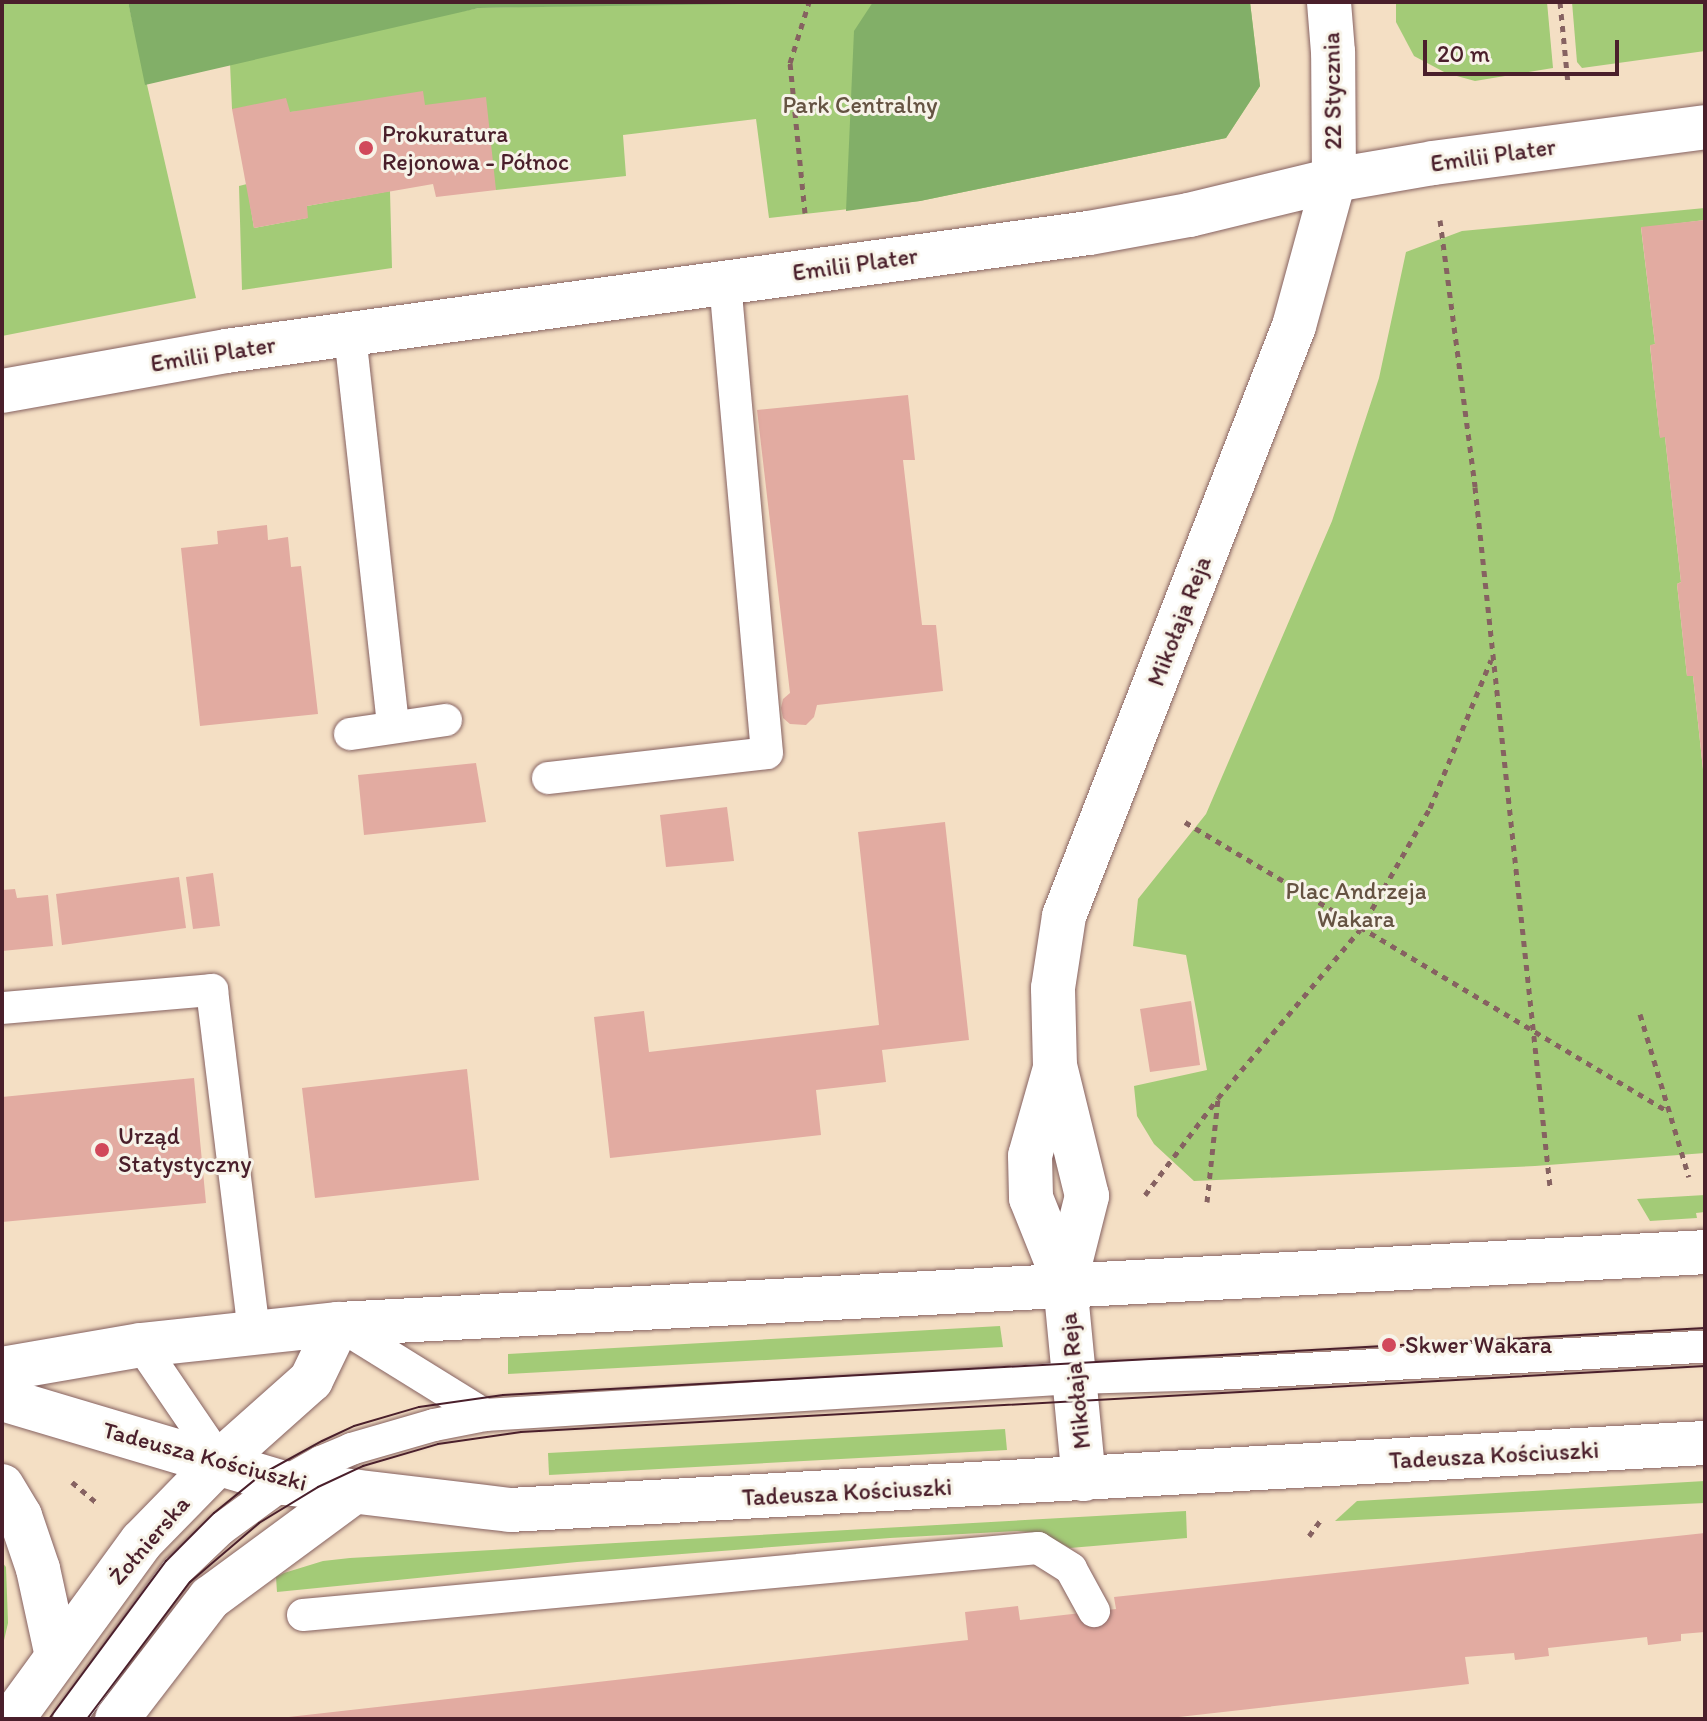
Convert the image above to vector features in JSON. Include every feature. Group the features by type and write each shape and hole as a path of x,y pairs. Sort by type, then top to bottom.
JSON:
{"street":[{"name":"22 Stycznia","path":"1329,2 1333,52 1334,180"},
{"name":"Emilii Plater","path":"2,391 226,351 1089,233 1189,215 1334,180 1433,163 1705,127"},
{"name":"Mikołaja Reja","path":"1084,1479 1065,1283 1087,1196 1055,1066 1053,988 1064,916 1294,326 1334,180"},
{"path":"2,1369 141,1345 254,1330 338,1324 1065,1283 1705,1252"},
{"name":"Żołnierska","path":"12,1719 142,1541 220,1461 311,1380 338,1324"},
{"name":"Tadeusza Kościuszki","path":"2,1399 220,1461 284,1483 510,1510 1705,1443"},
{"path":"2,1486 20,1516 38,1569 57,1656"},
{"path":"117,1719 210,1598 355,1491"}],"lane":[{"path":"548,778 767,753 725,282"},
{"path":"350,335 393,727"},
{"path":"350,734 446,720"},
{"path":"2,1008 212,990 251,1283 254,1330"},
{"path":"338,1324 485,1415"},
{"path":"141,1345 220,1461"},
{"path":"69,1719 177,1571 221,1529 284,1483 351,1449 434,1425 485,1415 1074,1378 1215,1374 1705,1347"},
{"path":"303,1615 1038,1548 1071,1569 1094,1611"}],"path":[{"path":"805,215 790,63 809,2"},
{"path":"1560,2 1568,84"},
{"path":"1439,211 1475,487 1550,1186"},
{"path":"1144,1196 1218,1098 1360,930 1430,808 1492,659"},
{"path":"1185,822 1360,930 1669,1112"},
{"path":"1640,1014 1689,1177"},
{"path":"1207,1202 1218,1098"},
{"path":"66,1470 70,1481 104,1509"}],"green space":[{"path":"2,2 128,2 196,298 2,336"},
{"path":"128,2 742,4 479,8 145,85"},
{"path":"742,2 1250,2 1260,86 1226,138 920,201 769,218 756,119 623,135 626,176 496,190 425,105 290,112 232,109 230,63 458,12 479,8"},
{"name":"Park Centralny","path":"873,2 1250,2 1260,86 1226,138 920,201 846,211 854,31"},
{"path":"1396,2 1547,2 1553,68 1475,81 1446,73 1414,56 1396,22"},
{"path":"1572,2 1705,2 1705,51 1582,68 1577,62"},
{"path":"247,184 254,228 307,218 307,206 390,191 392,268 242,290 239,186"},
{"name":"Plac Andrzeja Wakara","path":"1705,208 1705,220 1641,228 1655,344 1650,346 1660,437 1665,437 1681,582 1677,584 1687,676 1693,676 1705,788 1705,1153 1535,1166 1194,1181 1154,1144 1137,1116 1134,1086 1207,1070 1186,955 1133,946 1138,899 1206,814 1332,521 1379,378 1406,252 1462,231"},
{"path":"1705,1195 1705,1212 1696,1213 1697,1218 1650,1221 1637,1199"},
{"path":"1000,1326 1003,1347 508,1374 508,1354"},
{"path":"1005,1429 1007,1450 549,1475 548,1453"},
{"path":"1705,1481 1705,1503 1335,1521 1357,1501"},
{"path":"1186,1511 1187,1538 1070,1548 1041,1533 1017,1531 890,1538 577,1562 277,1592 276,1577 284,1573 323,1561 350,1558"},
{"path":"2,1562 6,1567 8,1623 2,1649"}],"building":[{"name":"Prokuratura Rejonowa - Północ","path":"423,91 425,105 486,97 496,190 436,197 433,184 307,206 308,218 254,228 232,109 286,98 290,112"},
{"path":"1705,220 1703,769 1693,676 1687,676 1677,584 1681,582 1665,437 1660,438 1650,345 1655,344 1641,227"},
{"path":"908,395 915,460 903,460 922,625 936,625 943,691 817,705 814,717 806,725 790,724 783,718 781,708 783,699 790,693 757,410"},
{"path":"267,525 268,540 288,537 291,567 301,566 318,714 200,726 181,548 218,544 217,531"},
{"path":"476,763 486,822 364,835 358,775"},
{"path":"727,807 734,861 666,867 660,815"},
{"path":"945,822 969,1040 882,1050 886,1082 816,1090 821,1135 610,1158 594,1017 644,1011 649,1052 879,1025 858,832"},
{"path":"213,873 220,926 193,929 186,877"},
{"path":"179,877 186,928 62,945 56,894"},
{"path":"15,889 17,898 48,895 53,946 2,951 2,890"},
{"path":"1191,1001 1200,1065 1150,1072 1140,1009"},
{"path":"467,1069 479,1180 315,1198 302,1088"},
{"name":"Urząd Statystyczny","path":"194,1078 206,1203 2,1222 2,1097"},
{"path":"1705,1533 1705,1632 1681,1634 1681,1641 1648,1645 1647,1637 1548,1648 1549,1656 1515,1660 1514,1653 1465,1657 1469,1684 1161,1719 271,1719 968,1640 965,1612 1018,1606 1020,1620 1116,1609 1114,1597"}],"tram line":[{"path":"49,1719 166,1561 214,1513 262,1474 322,1441 354,1426 419,1407 503,1395 1705,1328"},
{"path":"87,1719 190,1582 259,1523 318,1487 363,1466 438,1444 521,1432 1705,1366"}],"place":[{"name":"Prokuratura Rejonowa - Północ","path":"366,148"},
{"name":"Urząd Statystyczny","path":"102,1150"},
{"name":"Skwer Wakara","path":"1389,1345"}]}
